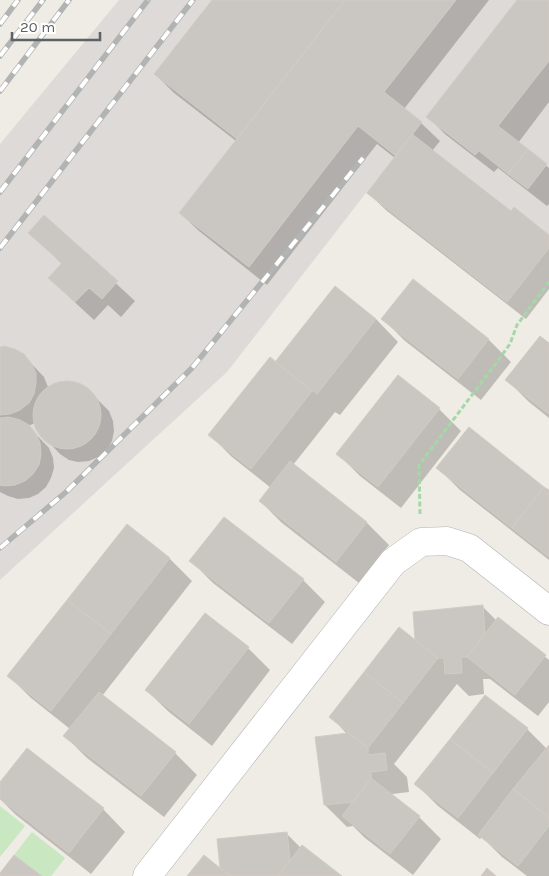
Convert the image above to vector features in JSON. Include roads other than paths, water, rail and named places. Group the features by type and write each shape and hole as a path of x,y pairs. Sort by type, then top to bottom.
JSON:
{"street":[{"path":"148,876 393,562 421,542 447,541 469,548 549,610"}],"railway":[{"path":"0,24 18,0"},
{"path":"0,56 43,0"},
{"path":"0,91 69,0"},
{"path":"0,192 148,0"},
{"path":"0,248 193,0"},
{"path":"0,548 66,492 192,368 363,158"}]}
